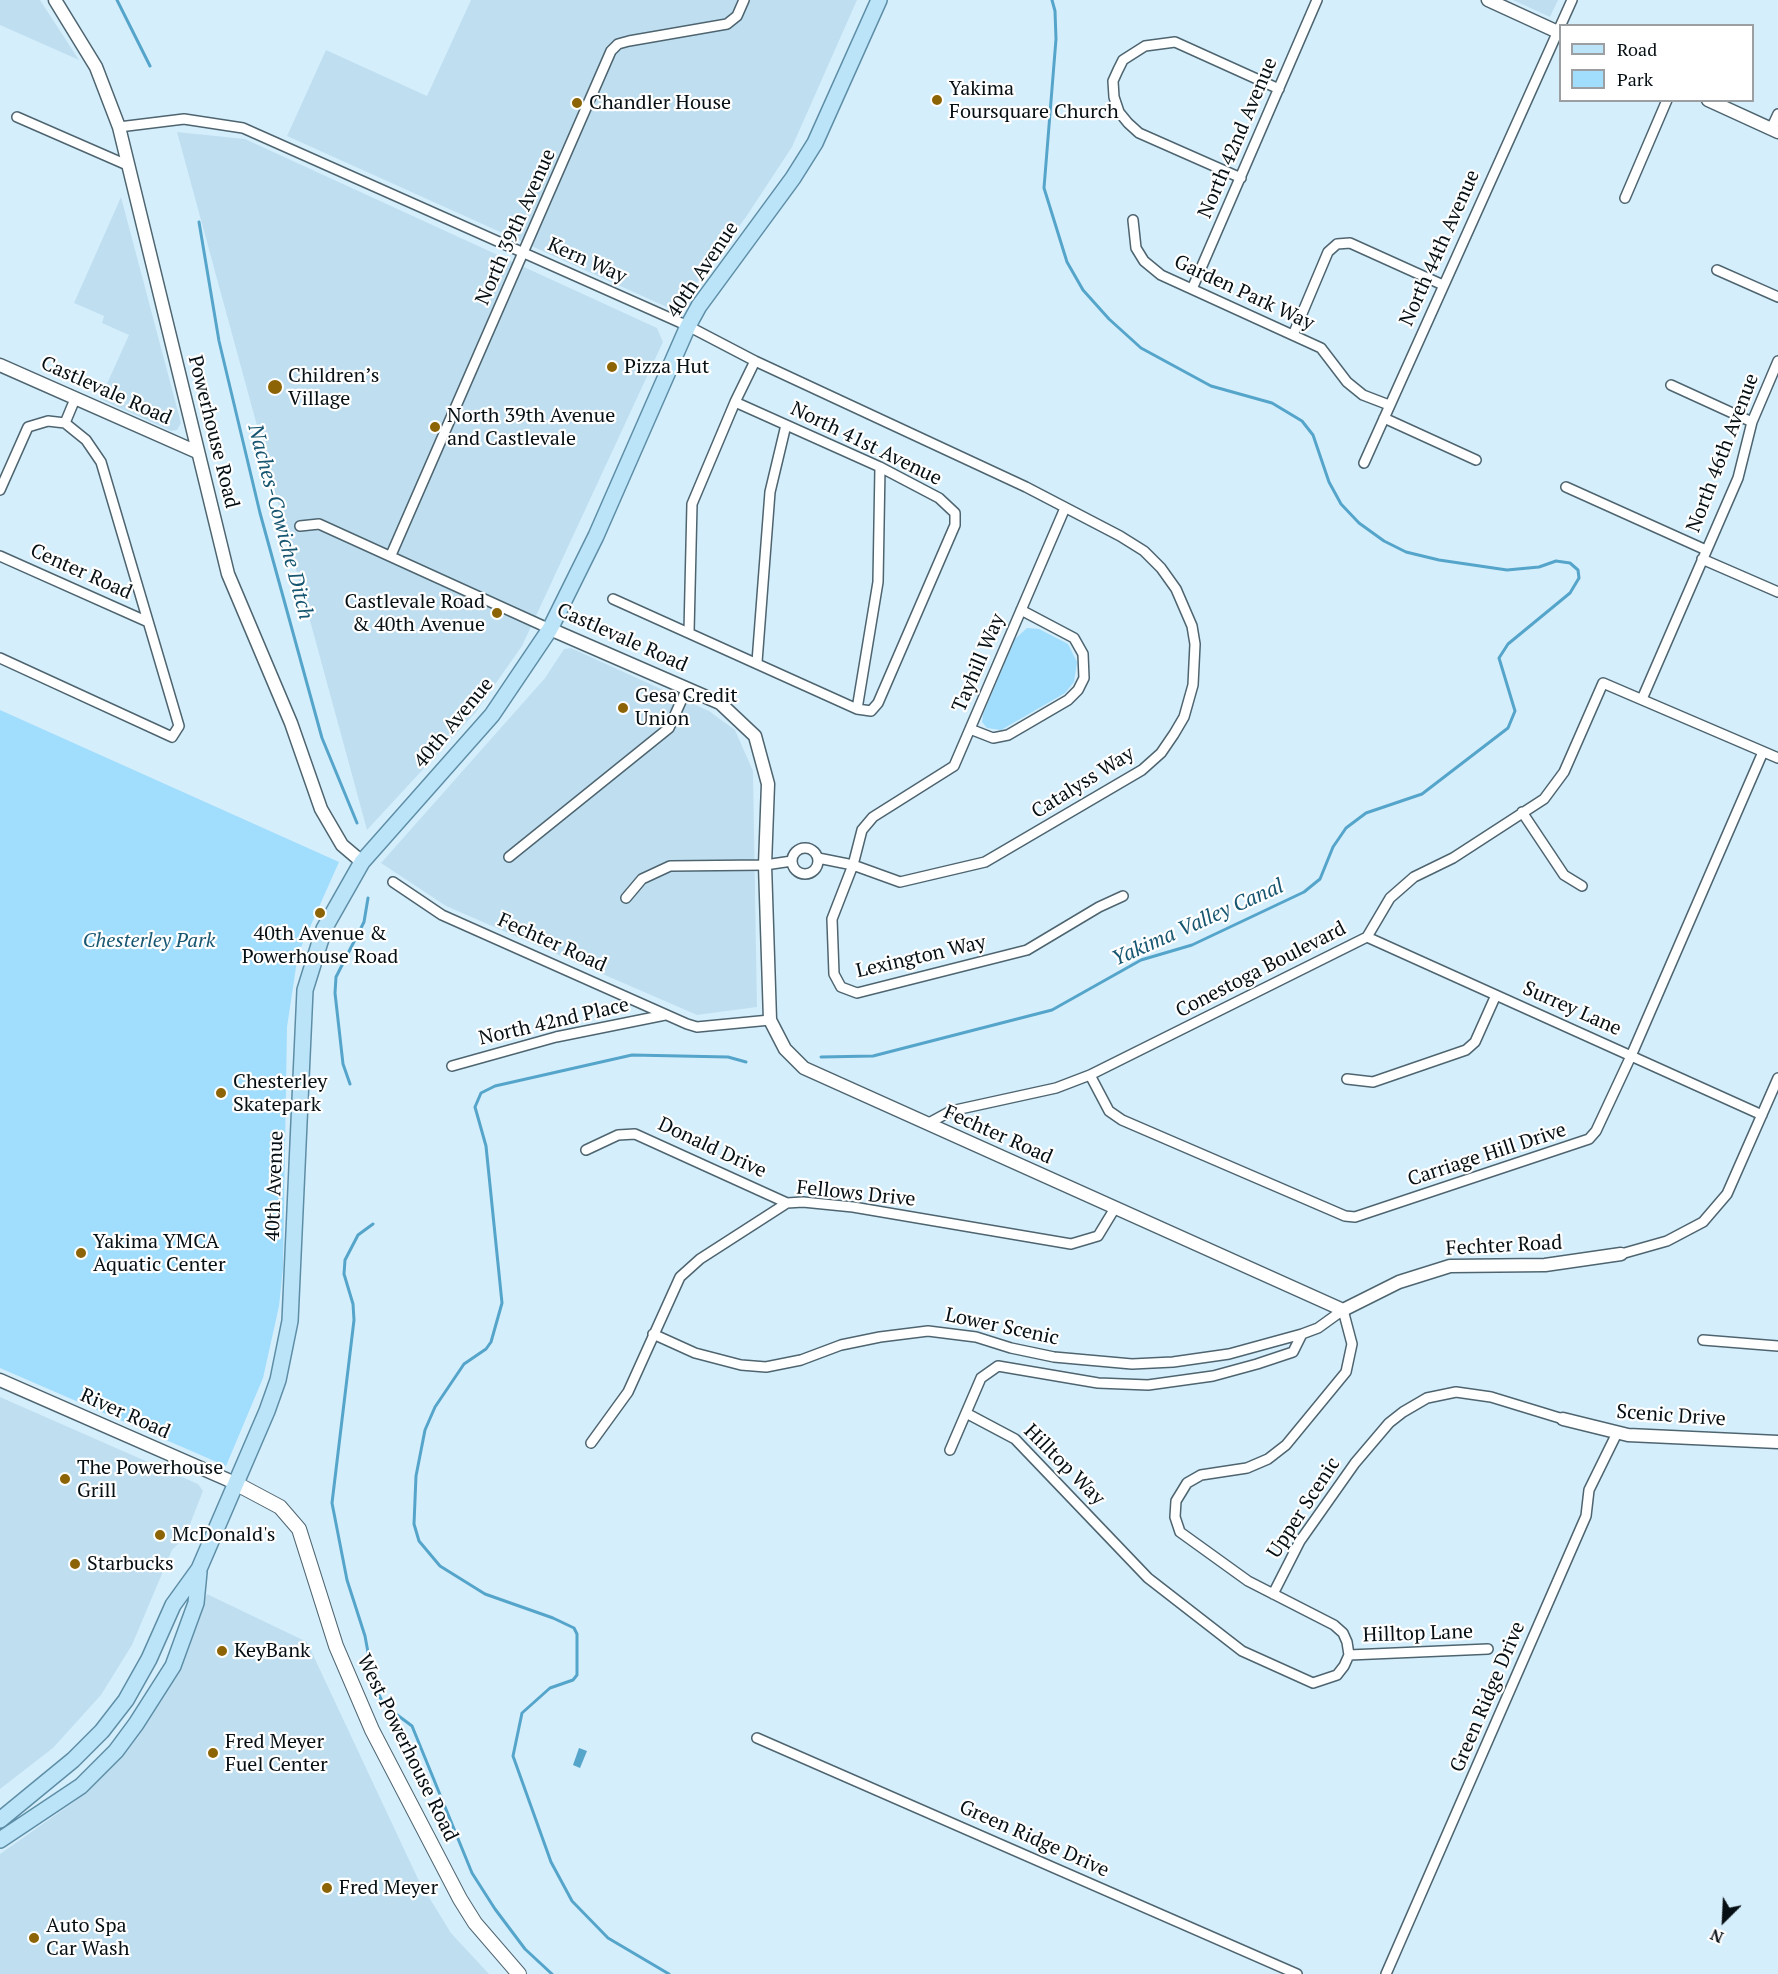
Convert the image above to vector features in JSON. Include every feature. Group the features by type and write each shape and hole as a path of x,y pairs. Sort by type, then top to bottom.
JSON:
{"main road":[{"name":"40th Avenue","path":"199,1569 274,1390 290,1321 305,990 324,929 362,862 492,716 550,629 596,536 688,326 699,306 793,178 814,142 879,0"},
{"name":"West Powerhouse Road","path":"235,1483 280,1507 299,1529 336,1646 372,1730 465,1907 475,1923 519,1974"},
{"path":"0,1820 65,1767 102,1731 134,1686 173,1605 199,1569"},
{"path":"0,1840 81,1786 116,1751 173,1666 196,1603 199,1569"}],"street":[{"name":"Powerhouse Road","path":"55,0 96,67 120,127 127,165 228,574 287,712 321,809 342,845 362,862"},
{"name":"North 39th Avenue","path":"391,555 611,51 618,44 629,41 727,24 737,16 744,0"},
{"name":"North 42nd Avenue","path":"1192,289 1317,0"},
{"path":"1488,0 1559,33"},
{"name":"North 44th Avenue","path":"1563,24 1572,0"},
{"name":"North 44th Avenue","path":"1364,463 1559,33"},
{"path":"1241,178 1138,133 1119,112 1114,97 1113,81 1124,60 1145,46 1175,42 1279,89"},
{"path":"1625,198 1666,102"},
{"path":"1712,102 1775,130 1778,114"},
{"path":"17,117 127,165"},
{"name":"Kern Way","path":"120,127 184,119 243,128 688,326 755,361 1026,487"},
{"name":"Garden Park Way","path":"1133,220 1136,248 1144,261 1161,275 1321,348 1347,382 1364,395 1389,405"},
{"path":"1293,335 1328,252 1337,244 1350,243 1443,285"},
{"path":"1717,270 1778,297"},
{"path":"689,632 692,504 755,361"},
{"name":"North 46th Avenue","path":"1641,699 1738,478 1752,422 1778,361"},
{"name":"Castlevale Road","path":"0,365 197,452"},
{"path":"1671,385 1752,422"},
{"path":"65,423 75,399"},
{"name":"North 41st Avenue","path":"735,402 880,466 939,498 955,513 955,525 878,703 871,711 857,709"},
{"path":"1383,418 1476,460"},
{"path":"0,490 27,427 48,421 65,423 86,441 101,462 179,726 172,737 0,658"},
{"path":"757,662 770,492 786,425"},
{"path":"613,599 857,709 878,582 880,466"},
{"name":"Catalyss Way","path":"626,898 642,879 670,866 765,865 792,861 794,853 805,848 813,851 818,858 853,865 887,880 909,882 985,862 1131,779 1161,753 1184,717 1193,685 1195,644 1186,609 1161,568 1144,551 1026,487"},
{"path":"1566,487 1778,592"},
{"name":"Tayhill Way","path":"853,865 856,848 867,822 954,766 1065,508"},
{"name":"Castlevale Road","path":"300,526 319,524 720,703 755,736 768,784 765,865 770,1020"},
{"name":"Center Road","path":"0,556 148,622"},
{"name":"Tayhill Way","path":"970,729 993,738 1008,735 1068,700 1078,690 1084,678 1083,654 1074,638 1021,610"},
{"name":"Conestoga Boulevard","path":"927,1124 951,1111 1056,1088 1090,1075 1367,937 1390,898 1402,886 1429,868 1453,858 1544,799 1556,784 1603,683 1778,758"},
{"path":"509,857 669,728 687,688"},
{"name":"Carriage Hill Drive","path":"1090,1075 1109,1111 1122,1120 1337,1215 1355,1217 1589,1139 1596,1131 1631,1056 1763,752"},
{"path":"1522,812 1564,875 1582,886"},
{"path":"792,861 798,873 807,874 817,866 818,858"},
{"name":"Lexington Way","path":"853,865 832,919 836,980 841,987 857,993 1027,950 1099,907 1123,896"},
{"name":"Fechter Road","path":"393,882 442,915 665,1015 697,1027 770,1020 785,1049 804,1068 1343,1310 1399,1282 1450,1266 1545,1265 1621,1254"},
{"name":"Surrey Lane","path":"1367,937 1761,1115"},
{"path":"1347,1078 1366,1083 1372,1082 1466,1050 1480,1034 1496,995"},
{"name":"North 42nd Place","path":"452,1066 556,1037 665,1015"},
{"path":"1621,1254 1667,1241 1703,1222 1727,1194 1778,1078"},
{"name":"Donald Drive","path":"586,1150 618,1135 635,1134 787,1203"},
{"name":"Fellows Drive","path":"591,1443 628,1392 680,1277 688,1267 787,1203 803,1202 853,1207 1071,1244 1098,1236 1115,1208"},
{"path":"1343,1310 1352,1344 1346,1372 1286,1445 1268,1459 1247,1468 1201,1475 1187,1483 1176,1501 1174,1517 1180,1532 1248,1581 1334,1625 1343,1633 1349,1655"},
{"name":"Lower Scenic","path":"653,1334 710,1358 741,1365 766,1367 801,1360 842,1345 903,1333 952,1332 1054,1357 1132,1364 1173,1362 1229,1354 1318,1328 1343,1310"},
{"path":"950,1450 981,1378 998,1366 1098,1383 1148,1385 1213,1376 1257,1364 1293,1352 1302,1334"},
{"path":"1703,1340 1778,1346"},
{"name":"River Road","path":"0,1380 235,1483"},
{"name":"Upper Scenic","path":"1273,1594 1300,1541 1334,1492 1389,1423 1403,1412 1427,1398 1456,1392 1491,1397 1563,1419"},
{"name":"Hilltop Way","path":"966,1413 1015,1440 1148,1578 1242,1651 1313,1683 1337,1675 1349,1655"},
{"name":"Scenic Drive","path":"1563,1419 1617,1433 1778,1442"},
{"name":"Green Ridge Drive","path":"1386,1974 1586,1516 1589,1490 1617,1433"},
{"name":"Hilltop Lane","path":"1349,1655 1488,1649"},
{"name":"Green Ridge Drive","path":"757,1738 1297,1974"}],"shaded area":[{"path":"0,0 40,0 79,60 0,25"},
{"path":"471,0 857,0 792,147 746,217 683,301 669,308 287,136 326,50 427,96"},
{"path":"1513,0 1558,0 1550,17"},
{"path":"177,132 245,139 657,328 663,342 522,646 475,713 367,830"},
{"path":"121,197 181,423 177,430 171,431 100,399 129,335 102,323 104,316 74,303"},
{"path":"571,648 709,711 735,730 753,771 757,1007 697,1015 446,906 381,863 545,678 564,649"},
{"path":"0,1397 198,1484 203,1491 185,1537 172,1550 132,1645 101,1695 53,1748 0,1789"},
{"path":"207,1594 307,1642 419,1881 451,1933 489,1974 0,1974 0,1854 78,1799 133,1738 176,1670"},
{"path":"579,1748 587,1751 580,1768 573,1765"}],"green space":[{"path":"1027,628 1039,629 1068,644 1077,662 1074,682 1065,693 1001,730 987,728 982,722 983,714 1015,639"},
{"name":"Chesterley Park","path":"0,710 339,862 298,954 287,1027 283,1268 279,1306 263,1378 226,1466 0,1368"}],"waterway":[{"name":"Naches-Cowiche Ditch","path":"117,0 150,66"},
{"name":"Yakima Valley Canal","path":"821,1057 873,1056 1052,1010 1141,960 1192,945 1304,892 1320,879 1333,847 1346,828 1366,813 1422,794 1508,728 1515,711 1499,658 1508,644 1570,593 1579,578 1578,570 1570,563 1556,561 1539,567 1507,570 1439,560 1406,552 1384,541 1359,523 1341,504 1329,482 1313,435 1302,421 1272,403 1211,386 1141,348 1109,319 1083,290 1067,262 1044,188 1056,39 1055,11 1052,0"},
{"name":"Naches-Cowiche Ditch","path":"199,222 219,341 260,513 322,738 357,823"},
{"name":"Naches-Cowiche Ditch","path":"350,1084 343,1064 335,993 336,977 364,922 368,898"},
{"name":"Yakima Valley Canal","path":"669,1974 608,1938 572,1901 551,1862 513,1756 522,1713 550,1688 573,1680 577,1675 577,1634 574,1628 553,1618 485,1594 440,1566 419,1541 414,1524 416,1476 425,1430 435,1407 464,1364 486,1349 491,1342 502,1303 486,1146 475,1107 481,1093 495,1086 632,1055 728,1057 746,1062"},
{"name":"Naches-Cowiche Ditch","path":"373,1224 358,1235 345,1260 344,1274 353,1304 354,1320 332,1503 347,1580 365,1636 374,1685 384,1705 412,1726 472,1873 525,1949 552,1974"}],"place":[{"name":"Yakima Foursquare Church","path":"937,100"},
{"name":"Chandler House","path":"577,103"},
{"name":"Pizza Hut","path":"612,367"},
{"name":"Children’s Village","path":"275,387"},
{"name":"North 39th Avenue and Castlevale","path":"435,427"},
{"name":"Castlevale Road & 40th Avenue","path":"497,613"},
{"name":"Gesa Credit Union","path":"623,708"},
{"name":"40th Avenue & Powerhouse Road","path":"320,913"},
{"name":"Chesterley Skatepark","path":"221,1093"},
{"name":"Yakima YMCA Aquatic Center","path":"81,1253"},
{"name":"The Powerhouse Grill","path":"65,1479"},
{"name":"McDonald's","path":"160,1535"},
{"name":"Starbucks","path":"75,1564"},
{"name":"KeyBank","path":"222,1651"},
{"name":"Fred Meyer Fuel Center","path":"213,1753"},
{"name":"Fred Meyer","path":"327,1888"},
{"name":"Auto Spa Car Wash","path":"34,1938"}]}
